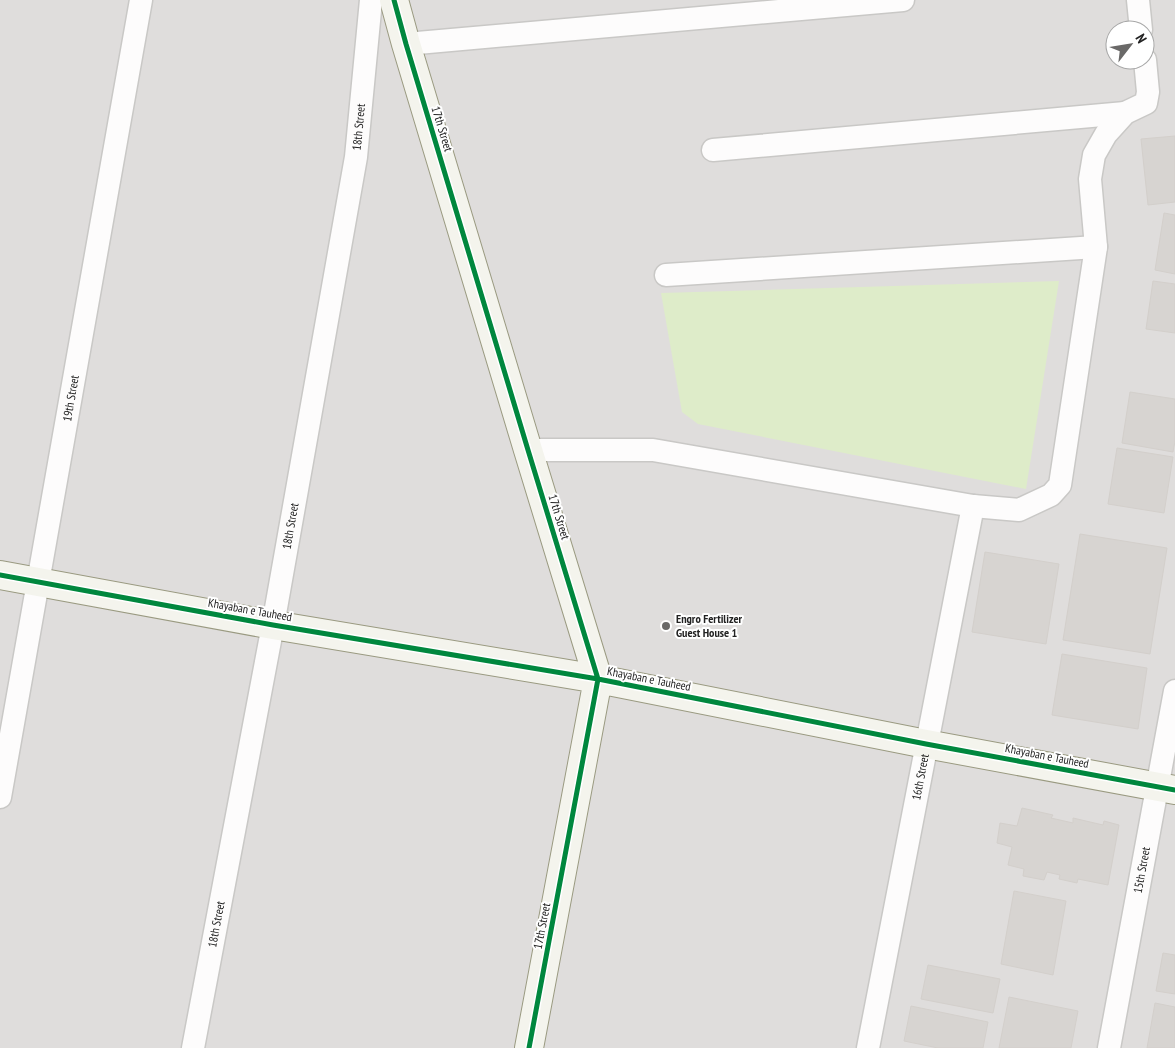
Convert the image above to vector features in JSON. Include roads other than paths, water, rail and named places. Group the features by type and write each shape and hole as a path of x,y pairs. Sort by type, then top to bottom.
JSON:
{"street":[{"name":"19th Street","path":"0,797 40,582 142,0"},
{"name":"18th Street","path":"193,1048 273,625 356,157 371,0"},
{"name":"17th Street","path":"394,0 598,679 529,1048"},
{"path":"406,44 903,0"},
{"path":"1138,0 1140,20"},
{"path":"713,150 1125,113 1146,103 1148,92 1146,70"},
{"path":"528,450 653,450 973,506 1019,510 1051,495 1060,485 1096,248 1090,179 1094,154 1106,134 1125,113"},
{"path":"666,275 1096,248"},
{"name":"16th Street","path":"868,1048 973,506"},
{"name":"Khayaban e Tauheed","path":"0,575 273,625 598,679 926,744 1166,788"},
{"name":"15th Street","path":"1109,1048 1166,788 1175,691"}],"place":[{"name":"Engro Fertilizer Guest House 1","path":"666,626"}]}
